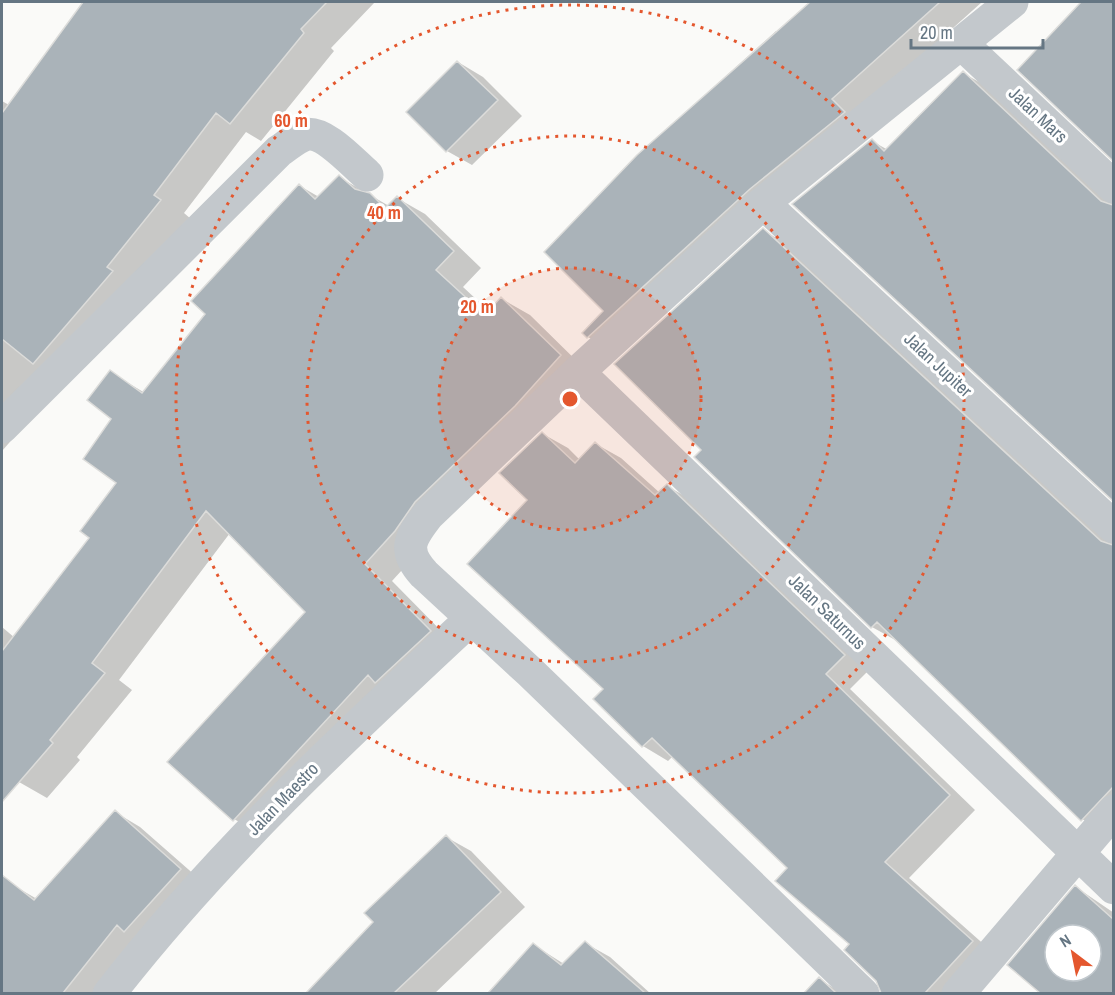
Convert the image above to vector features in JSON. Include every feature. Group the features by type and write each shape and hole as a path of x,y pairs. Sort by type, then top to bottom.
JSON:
{"street":[{"path":"863,993 415,564 410,555 412,536 429,515 578,372 763,203 1012,2"},
{"name":"Jalan Mars","path":"962,44 1113,187"},
{"path":"5,416 279,151 302,135 322,136 367,175"},
{"name":"Jalan Jupiter","path":"763,203 1113,527"},
{"name":"Jalan Saturnus","path":"578,372 1113,888"},
{"name":"Jalan Maestro","path":"109,993 176,913 275,806 360,720 471,619"},
{"path":"958,993 1113,811"}],"building":[{"path":"83,2 327,2 301,29 304,33 230,124 216,113 154,195 161,200 107,267 113,271 33,364 2,339 2,113"},
{"path":"810,2 940,2 832,99 845,112 750,189 587,338 582,333 603,311 544,252 637,155"},
{"path":"1081,2 1113,2 1113,161 1017,70"},
{"path":"457,61 498,100 446,152 406,112"},
{"path":"963,71 1101,201 1113,205 1113,501 792,204 872,139 884,151"},
{"path":"339,175 355,189 370,193 385,208 397,196 454,251 436,270 485,315 501,297 561,355 515,406 415,502 395,531 365,564 431,631 375,683 368,675 233,821 167,762 305,612 206,511 92,663 105,673 50,740 53,743 2,802 2,651 89,538 80,531 116,483 83,459 111,419 87,400 110,370 142,393 205,314 191,301 299,184 315,199"},
{"path":"763,228 1101,541 1113,545 1113,787 1081,821 877,622 871,628 694,457 701,450 614,364"},
{"path":"542,432 575,463 595,442 655,495 667,484 845,655 826,674 950,795 885,862 973,941 925,993 881,993 876,981 844,950 849,944 775,881 787,868 652,738 642,747 593,699 603,689 467,564 527,500 499,473"},
{"path":"115,810 181,869 124,932 117,925 63,993 2,993 2,875 34,900"},
{"path":"446,835 501,892 394,993 306,993 373,922 364,913"},
{"path":"1075,885 1113,919 1113,993 1040,993 1007,965"},
{"path":"585,941 645,993 488,993 533,943 561,965"},
{"path":"819,977 836,993 804,993"}]}
